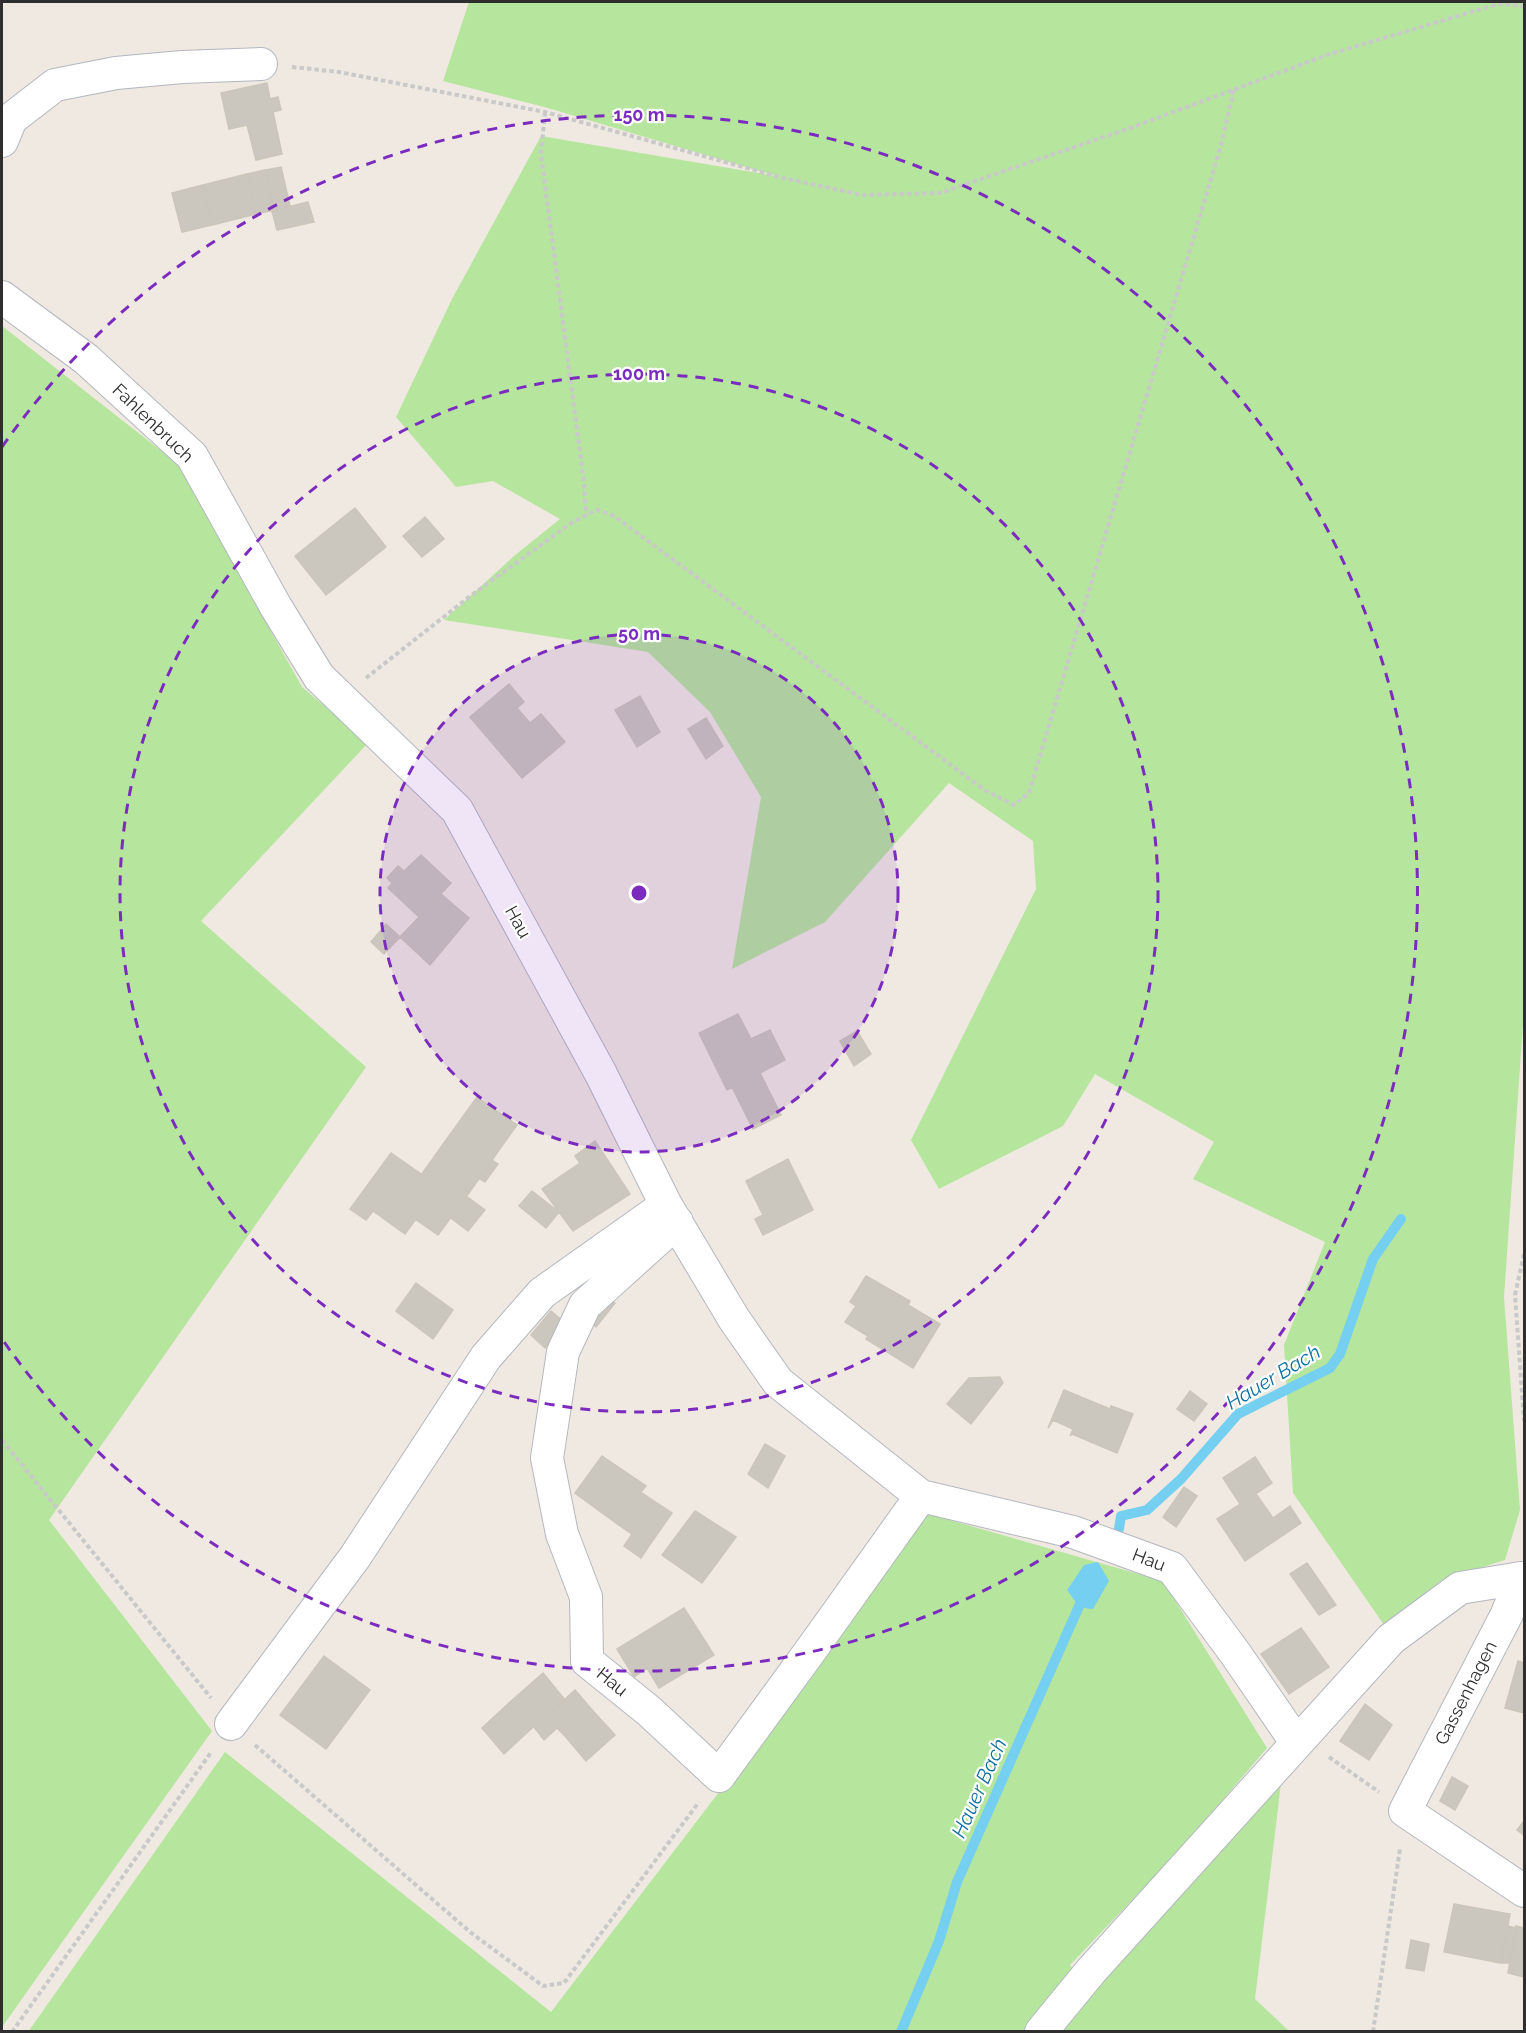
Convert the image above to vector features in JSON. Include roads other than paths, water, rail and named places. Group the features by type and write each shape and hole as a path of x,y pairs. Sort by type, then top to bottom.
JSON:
{"street":[{"path":"2,141 11,119 55,85 116,73 182,67 261,64"},
{"name":"Fahlenbruch","path":"2,297 86,359 192,456 276,607 330,687"},
{"name":"Hau","path":"330,687 457,810 601,1074 671,1214 734,1320 778,1382 921,1496 1073,1532 1172,1568 1235,1653 1296,1742"},
{"path":"231,1724 355,1557 486,1357 542,1293 671,1214"},
{"name":"Hau","path":"671,1214 585,1305 564,1352 547,1458 562,1534 586,1597 587,1661 649,1711 719,1776 921,1496"},
{"path":"1041,2031 1091,1971 1391,1639 1460,1588 1523,1579"},
{"name":"Gassenhagen","path":"1523,1579 1405,1811 1524,1891"}],"water":[{"path":"1098,1562 1109,1581 1093,1609 1083,1607 1077,1604 1067,1590 1084,1565"}],"waterway":[{"name":"Hauer Bach","path":"1119,1529 1121,1516 1147,1510 1181,1479 1238,1414 1330,1368 1340,1354 1373,1259 1401,1219"},
{"name":"Hauer Bach","path":"901,2032 939,1941 957,1882 1084,1595"}]}
